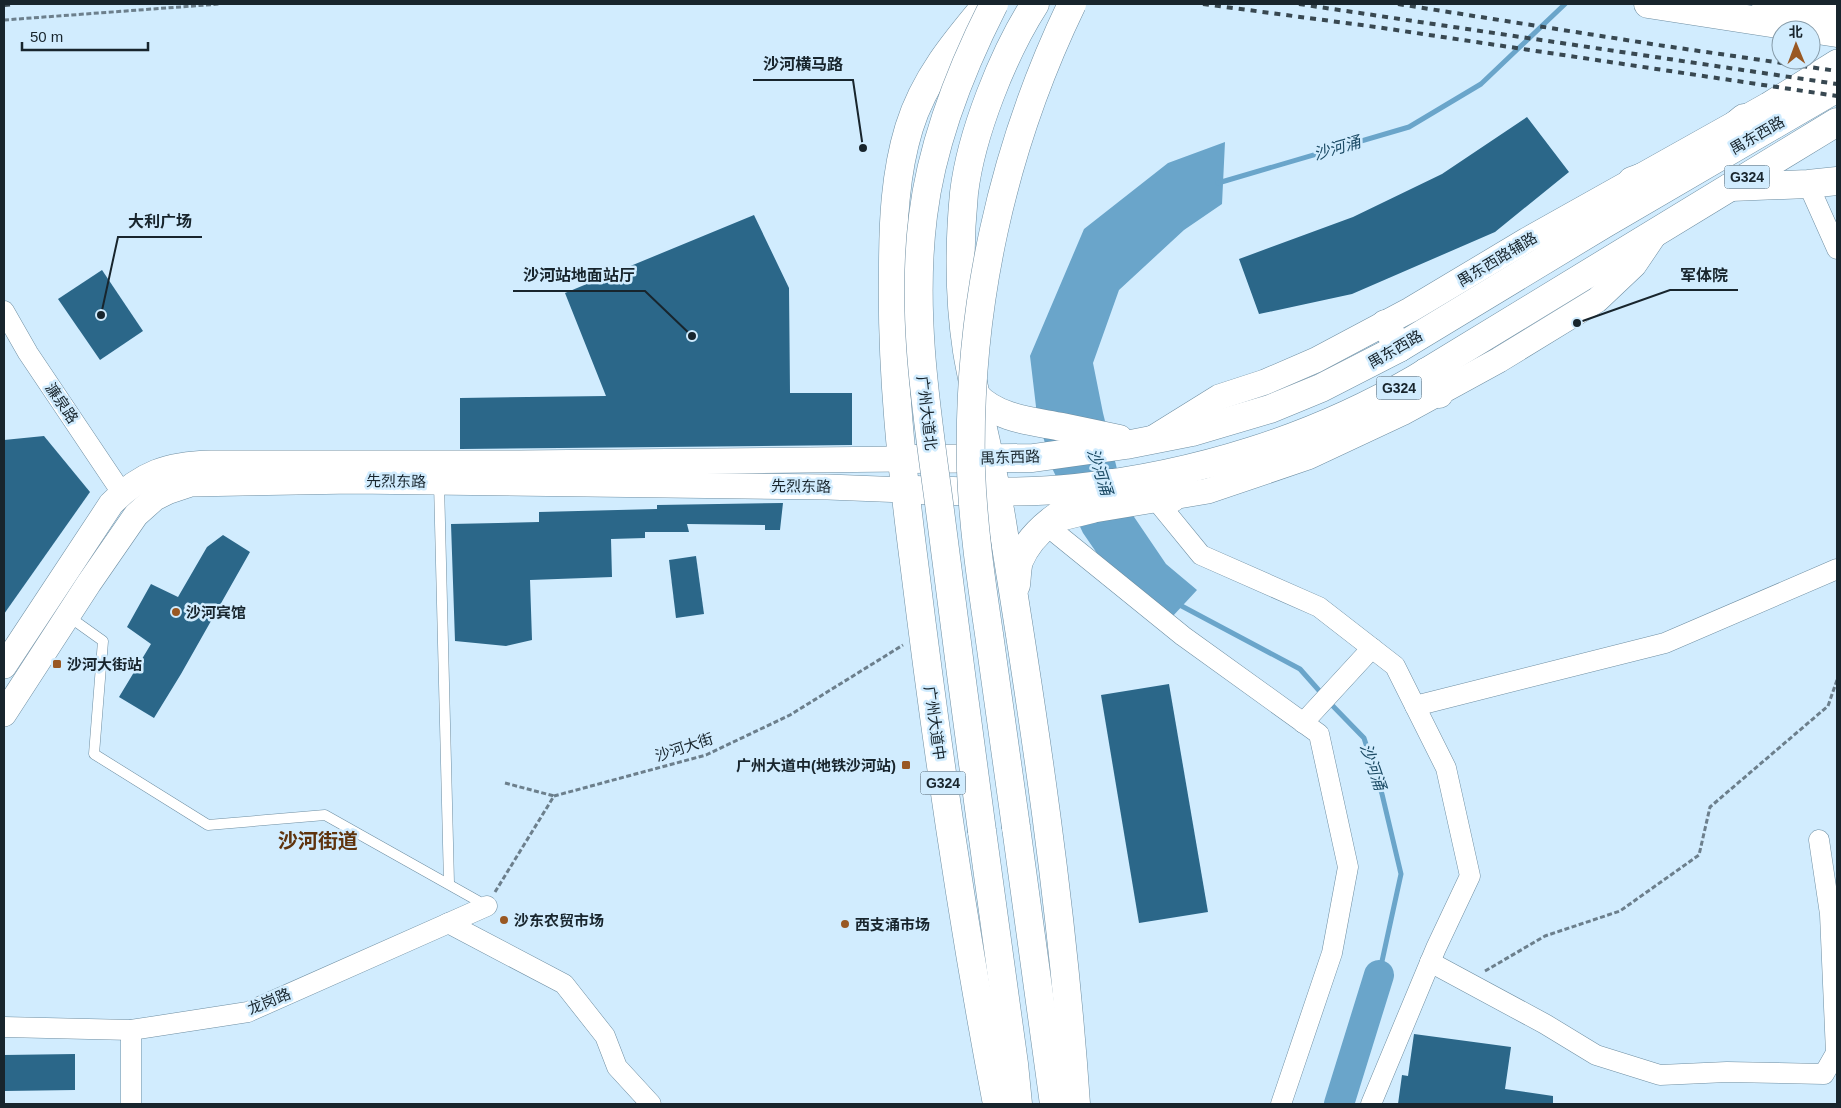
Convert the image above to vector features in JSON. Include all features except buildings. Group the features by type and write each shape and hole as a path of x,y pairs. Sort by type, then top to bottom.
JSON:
{"main road":[{"name":"广州大道北","path":"901,459 895,380 892,294 896,199 901,163 908,129 919,99 932,75 952,46 986,4"},
{"name":"广州大道北","path":"994,4 962,76 940,139 923,214 919,277 919,337 925,402 1018,1104"},
{"path":"1014,598 998,492 968,353 962,311 961,250 964,192 972,156 992,90 1016,38 1035,4"},
{"path":"1054,1104 977,541 972,470 971,409 985,278 991,241 1008,171 1044,65 1072,4"},
{"path":"1648,4 1837,32"},
{"path":"1766,4 1837,14"},
{"name":"禺东西路","path":"901,459 1033,458 1094,442 1145,441 1192,432 1270,410 1321,388 1399,348 1581,238 1637,191 1749,127 1837,88"},
{"name":"禺东西路","path":"905,490 1107,492 1275,444 1365,406 1432,383 1566,286 1837,122"},
{"path":"1637,191 1749,127"},
{"path":"1731,187 1808,184 1837,180"},
{"path":"1581,238 1600,266"},
{"path":"1548,257 1566,286"},
{"path":"1385,324 1399,348"},
{"path":"976,396 984,405 998,411 1094,442 1103,454 1100,463 1106,478 1107,492 1164,499"},
{"name":"广州大道中","path":"901,459 959,892 997,1104"},
{"name":"G324","path":"1076,1104 1061,930 1014,598 1019,563 1029,542 1046,525 1068,509 1107,492"}],"street":[{"path":"1749,127 1837,62"},
{"path":"1808,184 1837,249"},
{"name":"禺东西路辅路","path":"1145,441 1219,397 1265,382 1316,360 1385,324 1434,297 1527,240 1637,191"},
{"path":"1371,1104 1430,962 1470,876 1446,768 1395,666 1319,607 1201,555 1164,499 1208,491 1308,457 1402,413 1432,383 1499,360 1597,300 1634,264 1658,231"},
{"name":"濂泉路","path":"4,311 28,353 122,493"},
{"name":"先烈东路","path":"4,714 136,515 156,498 178,487 191,484 219,483 353,481 439,472 901,459"},
{"name":"先烈东路","path":"4,666 102,516 122,493 147,475 160,470 196,463 905,490"},
{"path":"1046,525 1183,636 1307,720 1319,734 1348,867 1332,953 1281,1104"},
{"path":"1415,706 1665,643 1837,569"},
{"path":"1307,720 1372,648"},
{"path":"1430,962 1545,1024 1596,1056 1660,1075 1727,1072 1824,1074 1836,1053 1830,914 1820,840"},
{"name":"龙岗路","path":"4,1027 131,1030 248,1012 487,906"},
{"path":"448,923 564,984 605,1036 617,1067 650,1104"},
{"path":"131,1030 131,1104"}],"lane":[{"path":"439,472 448,883"},
{"path":"68,616 103,641 94,754 208,825 325,815 487,906"}],"path":[{"path":"4,20 220,4"},
{"name":"沙河大街","path":"554,796 706,755 790,715 923,633"},
{"path":"1467,982 1545,936 1620,911 1699,856 1710,807 1828,706 1837,680"},
{"path":"487,906 554,796 505,783"}],"water":[{"path":"1225,142 1222,204 1184,230 1119,290 1093,363 1103,413 1126,505 1166,564 1197,590 1172,617 1103,562 1083,533 1052,468 1037,415 1030,356 1084,229 1168,163"}],"waterway":[{"name":"沙河涌","path":"1218,183 1409,127 1481,84 1565,4"},
{"name":"沙河涌","path":"1176,603 1300,669 1323,695"},
{"name":"沙河涌","path":"1328,701 1364,738 1382,794 1401,874 1379,975"},
{"name":"沙河涌","path":"1339,1104 1379,975"}],"railway":[{"path":"4,5 15,4"},
{"path":"1203,4 1376,27 1837,96"},
{"path":"1299,4 1837,84"},
{"path":"1398,4 1837,71"}],"place":[{"name":"沙河横马路","path":"863,148"},
{"name":"大利广场","path":"101,315"},
{"name":"军体院","path":"1577,323"},
{"name":"沙河站地面站厅","path":"692,336"},
{"name":"沙河宾馆","path":"176,612"},
{"name":"沙河大街站","path":"57,664"},
{"name":"广州大道中(地铁沙河站)","path":"906,765"},
{"name":"沙东农贸市场","path":"504,920"},
{"name":"西支涌市场","path":"845,924"}],"district":[{"name":"沙河街道","path":"318,841"}]}
